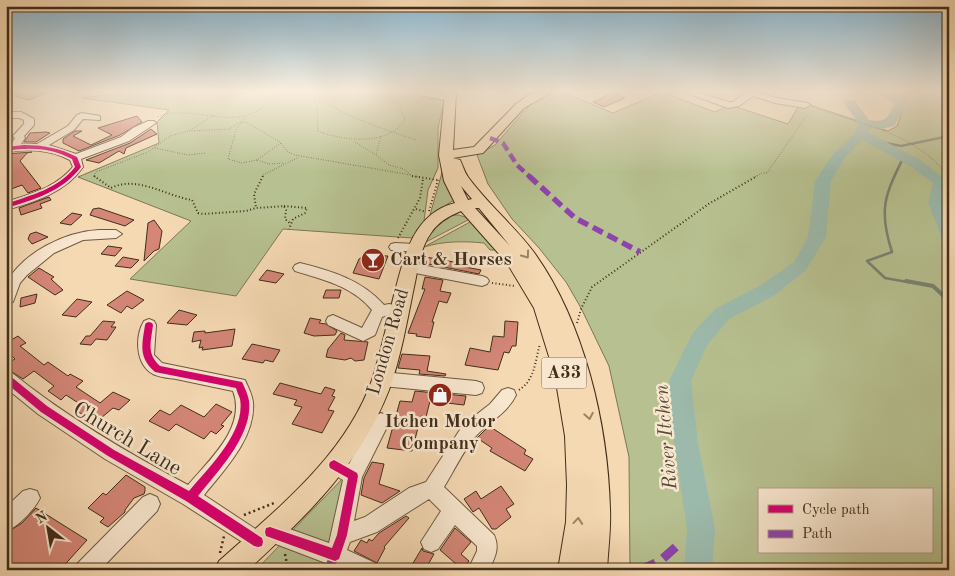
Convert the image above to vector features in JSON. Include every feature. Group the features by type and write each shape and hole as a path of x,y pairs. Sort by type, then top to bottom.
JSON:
{"main road":[{"name":"A33","path":"448,119 447,132 451,181 527,255 568,336 588,409 597,480 598,510 594,570"},
{"path":"449,155 478,150 508,119"},
{"name":"A33","path":"449,155 464,181 466,196 513,259 542,307 565,376 576,436 579,485 578,522 571,570"},
{"name":"London Road","path":"223,565 264,537 344,470 349,446 367,414 382,378 410,268 421,235 436,218 452,209 474,205"}],"street":[{"path":"10,149 20,138 18,136 28,125 29,119"},
{"path":"41,146 71,128 78,119"},
{"path":"75,158 125,139 136,130 151,123"},
{"path":"6,206 58,186 72,176 78,166 75,158 63,151 41,146 10,149"},
{"path":"6,301 12,285 31,262 52,248 94,230 116,234"},
{"path":"396,243 416,248"},
{"path":"300,268 345,280 360,289 381,311"},
{"path":"410,268 482,281"},
{"path":"333,320 364,334 370,331 374,318 381,311 400,308"},
{"path":"149,325 145,354 149,362 158,369 240,385 246,395 246,405 235,443 190,497"},
{"name":"Church Lane","path":"6,378 44,409 111,453 190,497 227,522 264,537 335,555 368,570"},
{"path":"382,378 476,388"},
{"path":"342,535 370,525 416,495 432,489 469,431 496,409 508,395"},
{"path":"335,555 342,535 344,470 381,421"},
{"path":"432,489 487,542 487,552 478,570"},
{"path":"6,521 30,498"},
{"path":"85,570 150,504"},
{"path":"430,542 454,510"}],"path":[{"path":"151,123 156,119"},
{"path":"189,131 208,119"},
{"path":"243,119 236,130 228,159 237,163 248,164 257,160 280,143"},
{"path":"315,119 318,131 353,141 389,165 404,169 411,175"},
{"path":"359,119 416,140"},
{"path":"353,141 367,141 393,132 400,128 405,121 404,119"},
{"path":"577,326 581,309 592,288 710,203 762,173 767,173 804,119"},
{"path":"845,119 905,140 918,147 938,162 949,177"},
{"path":"289,229 294,219 306,213 307,208 284,206 203,214 198,213 192,200 174,197 156,188 121,183 111,188 94,176 96,172 155,148 170,136 189,131 230,128 246,122 280,143 288,152 300,156 350,167 372,168 438,180"},
{"path":"376,155 381,136"},
{"path":"155,148 188,155 206,153"},
{"path":"416,208 428,213 442,167 449,155"},
{"path":"256,208 253,200 255,189 261,182 263,175 300,156"},
{"path":"257,160 269,164 286,162"},
{"path":"396,243 416,208 420,198 423,178"},
{"path":"284,206 286,210 285,219 290,224"},
{"path":"482,281 518,287"},
{"path":"508,395 526,387 533,374 542,338"},
{"path":"223,565 227,522 278,501"}],"green space":[{"path":"160,119 440,119 438,128 438,168 428,190 424,221 412,238 283,229 236,296 130,279 191,221 78,177 159,143 157,122"},
{"path":"518,119 772,119 788,124 791,119 852,119 888,131 897,126 899,119 949,119 949,570 630,570 629,457 609,366 581,308 566,282 539,248 512,219 488,184 477,155 495,145"},
{"path":"443,169 454,200 430,215"},
{"path":"452,215 459,215 470,219 422,244 435,227"},
{"path":"470,222 495,250 490,250 484,243 469,242 446,243 424,247"},
{"path":"347,474 331,545 291,532"},
{"path":"280,545 354,570 256,570"}],"building":[{"path":"128,119 139,119 142,122 120,135 79,151 63,143 63,139 75,131 82,131 73,136 91,145 112,135 98,128"},
{"path":"151,129 157,134 126,148 124,154 119,151 99,163 86,160 130,143"},
{"path":"30,133 50,133 36,142 24,142"},
{"path":"32,152 27,153 20,161 41,188 28,193 22,185 6,191 6,154"},
{"path":"49,197 51,200 40,204 42,208 21,215 19,208"},
{"path":"99,208 134,220 125,226 90,215 93,209"},
{"path":"72,213 82,215 71,225 60,223"},
{"path":"154,220 162,231 159,249 154,251 144,261 148,223"},
{"path":"36,232 48,237 32,244 28,239 30,234"},
{"path":"108,246 122,248 115,256 101,254"},
{"name":"Cart & Horses","path":"365,255 388,256 379,279 353,273 359,259"},
{"path":"123,257 139,260 131,268 115,266"},
{"path":"426,257 459,263 460,266 481,270 479,274 423,263"},
{"path":"39,268 54,277 51,279 63,290 55,295 28,277"},
{"path":"267,270 284,274 276,283 259,280"},
{"path":"425,277 443,280 440,291 451,293 447,303 439,301 432,322 434,322 430,338 408,333 425,289 422,289"},
{"path":"326,290 341,290 339,298 323,298"},
{"path":"127,291 144,300 132,309 127,306 121,313 107,305"},
{"path":"37,294 35,303 20,307 21,298"},
{"path":"77,299 92,302 76,317 62,315"},
{"path":"179,310 197,315 187,325 167,323"},
{"path":"310,318 321,320 319,323 326,324 337,331 335,335 314,336 304,333"},
{"path":"103,321 115,322 111,327 116,327 107,340 96,339 91,345 80,344 86,336 90,336"},
{"path":"505,321 518,322 516,346 512,346 509,353 504,352 498,370 465,365 470,348 490,352 493,336 504,337"},
{"path":"235,329 232,346 202,350 203,347 199,348 201,340 192,342 194,332 205,331 205,333"},
{"path":"341,333 345,335 344,340 368,342 364,360 355,361 351,358 345,360 326,357 328,349"},
{"path":"18,336 26,343 20,346 44,365 48,362 68,376 70,374 83,381 76,387 100,403 113,392 130,400 119,410 113,408 101,418 97,415 91,420 77,411 83,406 66,395 61,400 48,391 54,386 34,371 23,379 6,368 6,364 15,359 6,350 6,343"},
{"path":"252,344 280,350 273,362 265,360 263,363 242,359"},
{"path":"402,354 430,356 427,371 446,374 445,376 419,374 420,370 398,368"},
{"path":"280,383 321,394 325,387 335,390 332,396 335,397 328,410 334,411 322,433 292,424 302,407 294,405 297,400 273,394"},
{"path":"415,391 466,396 464,405 430,401 426,417 421,416 412,451 387,448 400,401 412,402"},
{"path":"216,404 232,412 221,425 224,426 216,434 211,431 204,439 176,424 169,431 149,421 160,410 170,415 181,405 204,417"},
{"path":"489,426 526,450 524,454 533,459 525,471 490,451 492,448 477,438"},
{"path":"372,462 384,464 379,484 400,491 382,503 361,495 364,478"},
{"path":"126,475 145,487 144,494 134,498 125,512 108,527 100,522 104,518 88,508 103,493 106,495"},
{"path":"501,486 514,504 506,509 511,517 496,529 492,529 479,508 473,512 464,499 476,491 481,499"},
{"path":"36,508 87,540 60,570 6,570 6,533 22,523"},
{"path":"406,516 409,518 384,547 377,563 354,551 361,540 367,543 369,539 372,541 379,533"},
{"path":"455,528 471,542 461,554 469,561 463,570 440,550"},
{"path":"422,548 423,551 434,554 425,570 409,570"}],"waterway":[{"path":"862,119 865,123"},
{"name":"River Itchen","path":"865,123 886,125 893,119"},
{"name":"River Itchen","path":"861,134 865,123"},
{"name":"River Itchen","path":"698,570 701,529 686,443 680,381 699,340 722,314 768,290 800,266 817,237 823,181 838,157 861,134"},
{"name":"River Itchen","path":"861,134 915,163 941,182 936,203 949,235"},
{"path":"881,142 901,146 949,136"},
{"path":"904,156 892,181 886,202 885,224 892,252 867,261 885,278 913,283"},
{"path":"906,281 933,286 949,301"}],"marked path":[{"path":"490,138 503,143 517,165 575,218 640,252"},
{"path":"640,570 660,561 678,545"},
{"path":"328,570 335,555"}],"cycle path":[{"path":"6,149 24,147 50,148 75,158 78,167 72,175 56,187 6,206"},
{"path":"149,325 146,344 147,355 152,364 158,369 239,385 245,399 245,414 240,430 232,445 190,497"},
{"path":"6,378 44,409 111,453 190,497 258,542"},
{"path":"270,532 335,555 342,535 353,476 334,465"}],"place":[{"name":"Cart & Horses","path":"373,260"},
{"name":"Itchen Motor Company","path":"440,395"}]}
